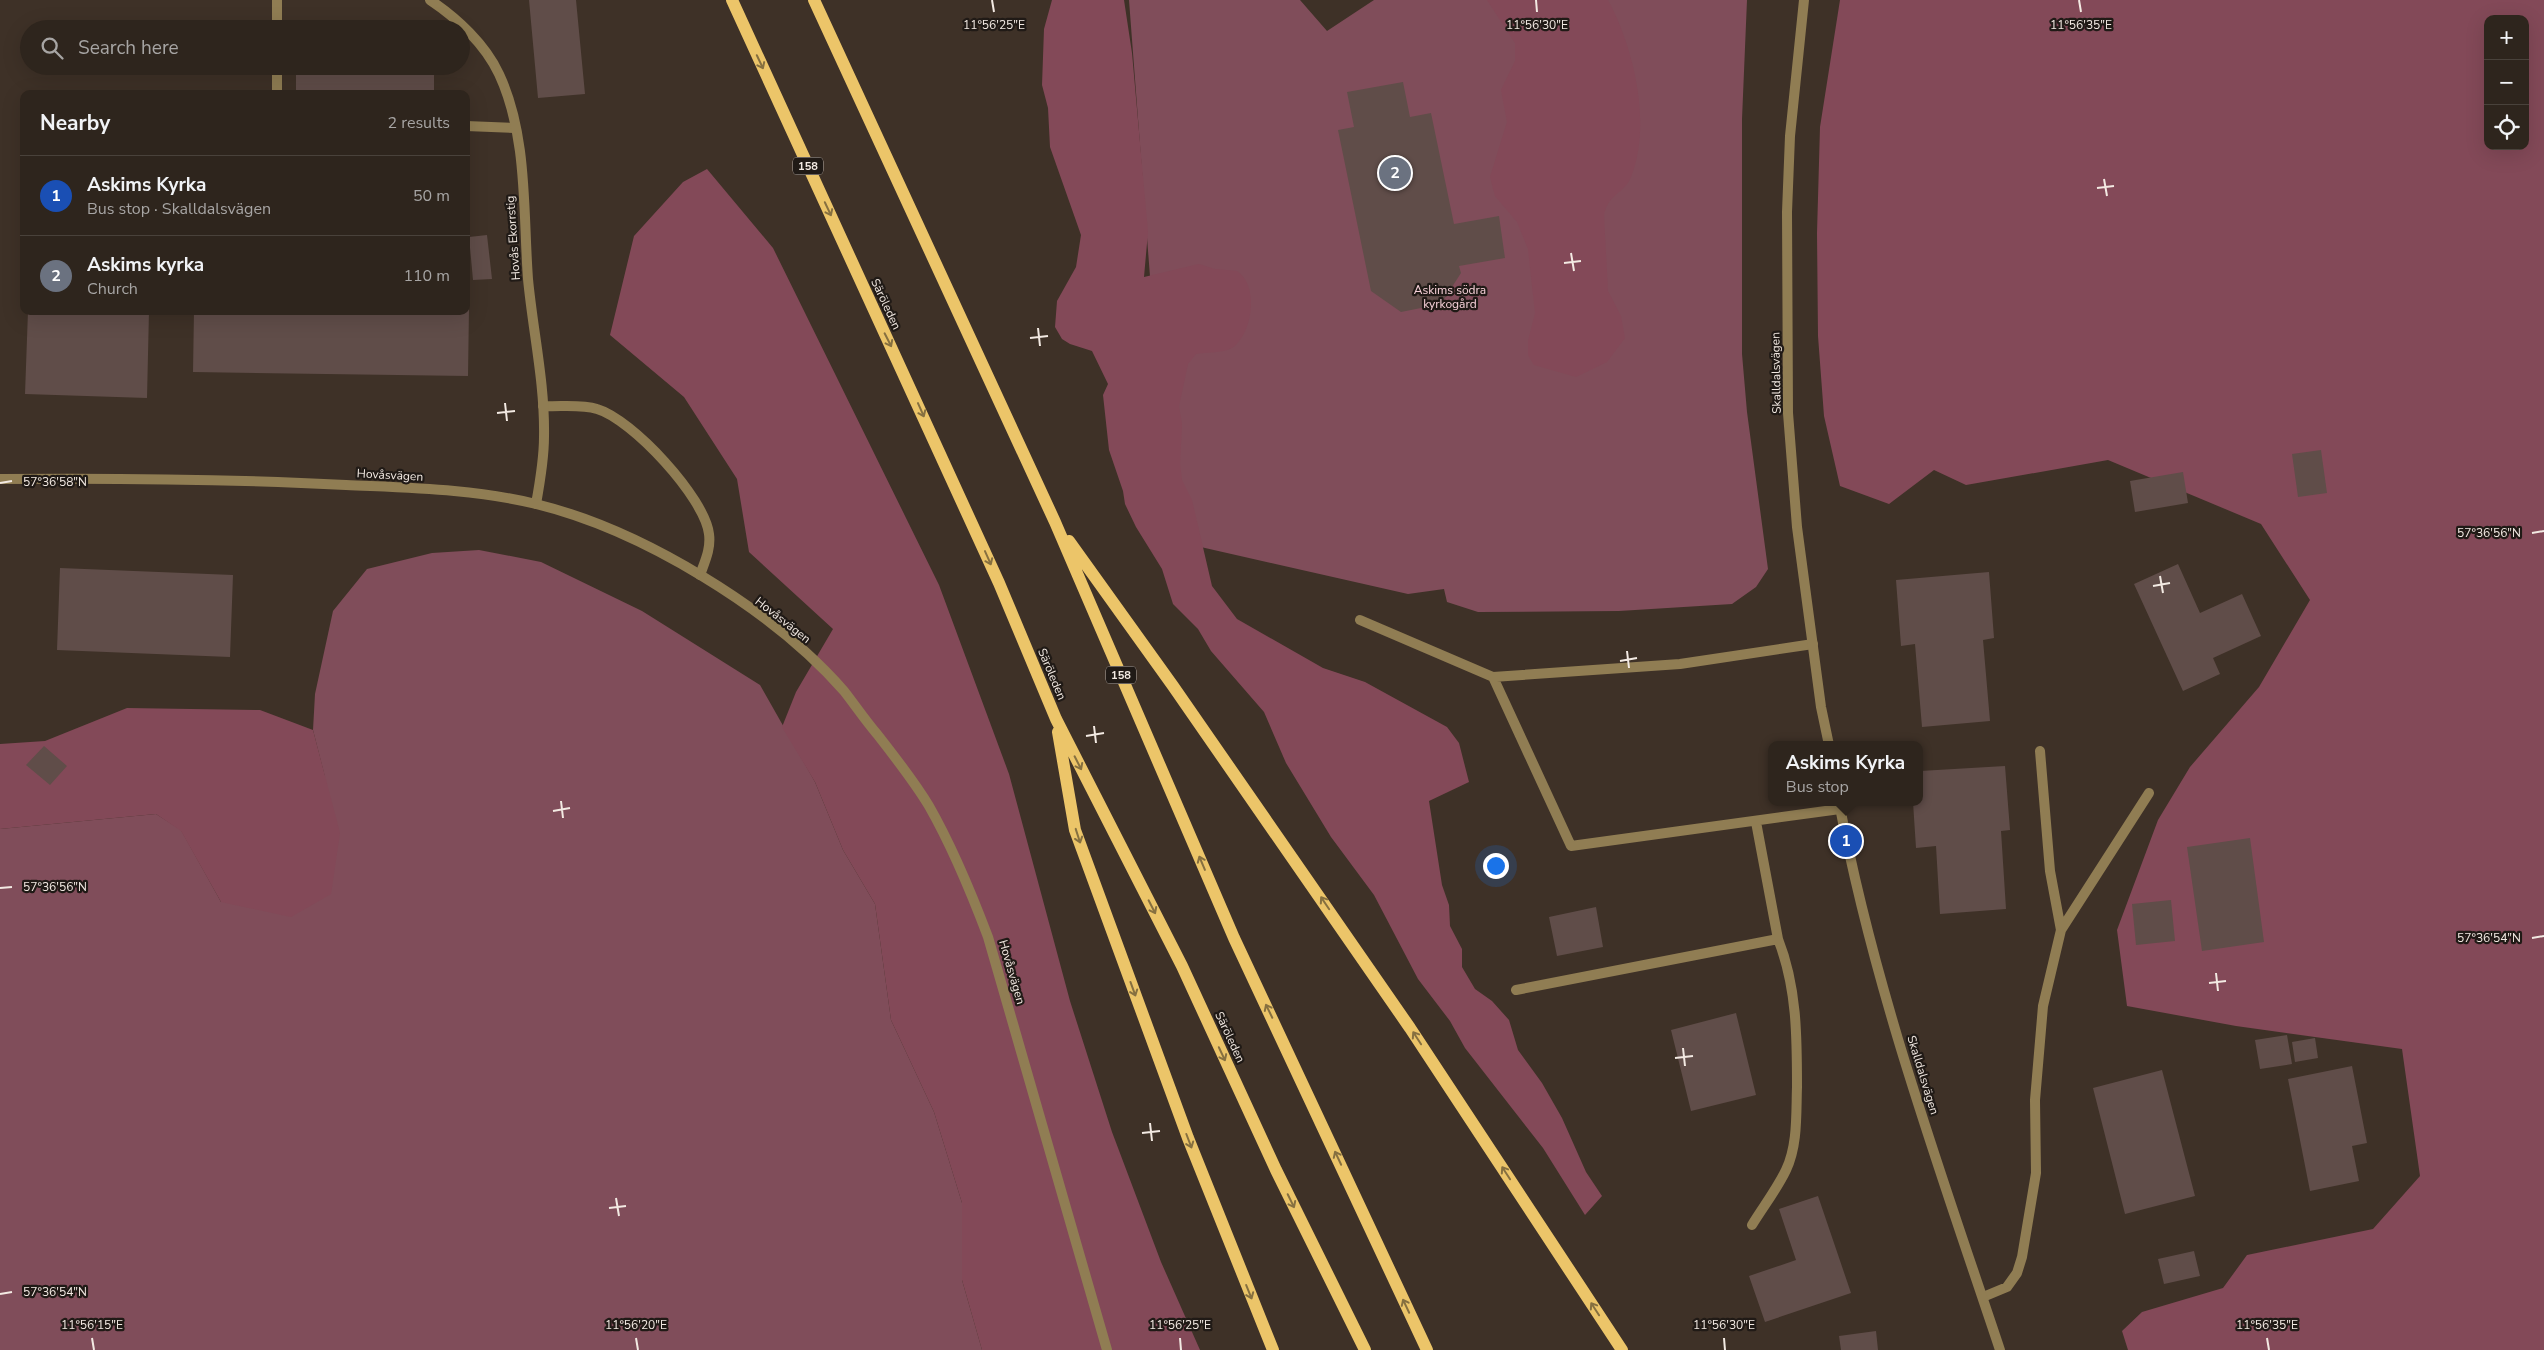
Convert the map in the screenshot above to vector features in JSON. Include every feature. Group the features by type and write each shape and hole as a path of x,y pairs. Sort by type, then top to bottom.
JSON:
{"main road":[{"name":"Säröleden","path":"732,0 1000,583 1056,719 1182,966 1276,1170 1365,1350"},
{"name":"158","path":"814,0 1055,522 1234,938 1427,1350"},
{"name":"158","path":"1055,522 1173,686 1410,1028 1622,1350"},
{"name":"158","path":"1056,719 1075,830 1188,1138 1273,1350"}],"street":[{"path":"277,0 277,20"},
{"name":"Hovås Ekorrstig","path":"430,0 456,20"},
{"name":"Skalldalsvägen","path":"1804,0 1790,136 1787,212 1788,404 1797,527 1820,707 1828,741"},
{"name":"Hovås Ekorrstig","path":"470,33 477,40 499,73 512,111 520,161 529,280 543,406 544,437 536,504"},
{"path":"277,75 278,90"},
{"path":"470,126 515,128"},
{"path":"543,406 596,409 618,420 656,452 692,494 709,532 709,550 700,574"},
{"name":"Hovåsvägen","path":"0,479 129,477 286,482 434,489 536,504 632,537 700,574 784,635 844,691 900,764 933,813 968,885 988,937 1108,1350"},
{"path":"1360,620 1493,677 1680,664 1812,644"},
{"path":"1493,677 1571,846 1756,822 1840,806"},
{"path":"2040,751 2050,871 2060,930"},
{"path":"1983,1297 2007,1287 2017,1273 2022,1258 2036,1173 2035,1100 2043,1006 2060,930 2149,793"},
{"name":"Skalldalsvägen","path":"1840,806 1877,968 1939,1168 2000,1350"},
{"path":"1752,1225 1787,1169 1793,1143 1796,1113 1797,1048 1794,998 1785,955 1778,939 1756,822"},
{"path":"1516,990 1778,939"}],"green space":[{"name":"Askims södra kyrkogård","path":"1129,0 1300,0 1327,31 1374,0 1747,0 1742,119 1742,354 1747,412 1768,569 1756,587 1732,604 1619,611 1478,612 1447,602 1444,589 1408,594 1170,540"},
{"path":"479,550 541,562 642,611 760,685 815,782 843,850 875,904 891,1020 934,1112 962,1203 962,1280 982,1350 0,1350 0,829 156,814 181,830 221,902 325,777 313,730 315,694 333,611 367,569 432,553"}],"shaded area":[{"path":"1052,0 1124,0 1132,53 1148,232 1144,277 1199,264 1215,269 1237,271 1244,278 1249,288 1251,310 1244,333 1239,342 1229,350 1196,354 1188,364 1179,406 1182,424 1180,464 1182,480 1192,500 1212,586 1237,619 1323,668 1365,682 1447,727 1459,743 1469,782 1429,801 1442,885 1449,905 1450,926 1462,949 1462,967 1475,989 1492,1001 1509,1020 1518,1050 1542,1083 1562,1118 1586,1172 1602,1196 1585,1215 1543,1148 1465,1048 1450,1021 1418,979 1374,895 1331,837 1286,763 1264,712 1211,651 1198,629 1173,604 1162,569 1136,527 1125,504 1123,491 1109,450 1103,395 1108,384 1092,351 1070,344 1062,339 1055,327 1057,301 1076,267 1081,235 1050,147 1048,108 1042,85 1044,29"},
{"path":"1487,0 1608,0 1626,40 1632,63 1640,110 1640,134 1637,156 1628,183 1608,203 1604,216 1608,291 1621,316 1625,338 1607,362 1576,377 1534,365 1528,355 1528,341 1535,313 1528,249 1517,222 1495,196 1490,177 1507,122 1501,90 1515,61 1515,43"},
{"path":"1840,0 2544,0 2544,1350 2128,1350 2122,1331 2142,1312 2223,1288 2247,1255 2373,1229 2420,1176 2402,1049 2236,1026 2127,1006 2117,930 2158,820 2190,767 2259,687 2310,600 2261,524 2108,460 1966,485 1934,470 1889,504 1840,486 1824,416 1818,336 1817,233 1820,127"},
{"path":"707,169 773,248 939,585 1009,774 1070,1001 1112,1132 1161,1262 1200,1350 982,1350 962,1280 962,1203 934,1112 891,1020 875,904 843,850 815,782 782,727 796,692 833,629 749,552 737,479 684,397 610,335 634,236 683,182"},
{"path":"127,708 260,710 313,730 340,833 331,894 291,917 221,902 181,831 156,814 0,829 0,744 45,741"}],"building":[{"path":"529,0 576,0 585,94 538,98"},
{"path":"296,75 434,75 434,90 296,90"},
{"path":"1403,82 1410,117 1431,113 1454,224 1499,216 1505,258 1459,266 1461,273 1441,304 1401,312 1371,291 1338,130 1354,127 1347,92"},
{"path":"487,235 492,279 473,280 470,237"},
{"path":"28,315 149,315 147,398 25,394"},
{"path":"194,315 469,315 468,376 193,372"},
{"path":"2321,450 2327,493 2298,497 2292,454"},
{"path":"2183,472 2188,503 2135,512 2130,481"},
{"path":"2178,564 2200,613 2242,594 2261,636 2213,658 2220,674 2183,691 2134,584"},
{"path":"60,568 233,575 230,657 57,650"},
{"path":"1989,572 1994,638 1983,640 1990,721 1922,727 1915,644 1901,646 1896,580"},
{"path":"44,746 67,766 50,785 26,765"},
{"path":"2005,766 2010,830 2001,831 2006,909 1940,914 1936,846 1916,848 1913,806 1923,806 1923,771"},
{"path":"2250,838 2264,942 2202,951 2187,847"},
{"path":"2171,900 2175,941 2136,945 2132,904"},
{"path":"1596,907 1603,947 1557,956 1549,917"},
{"path":"1736,1013 1756,1095 1691,1111 1671,1030"},
{"path":"2287,1035 2292,1064 2260,1069 2255,1040"},
{"path":"2315,1038 2318,1058 2295,1062 2292,1042"},
{"path":"2352,1066 2367,1143 2352,1146 2359,1181 2310,1191 2288,1079"},
{"path":"2162,1070 2195,1196 2125,1214 2093,1088"},
{"path":"1818,1196 1851,1293 1765,1322 1749,1276 1796,1260 1779,1209"},
{"path":"2194,1251 2200,1276 2164,1284 2158,1259"},
{"path":"1876,1331 1878,1350 1841,1350 1839,1336"}],"place":[{"name":"Askims kyrka","path":"1395,173"},
{"name":"Askims Kyrka","path":"1846,841"}]}
